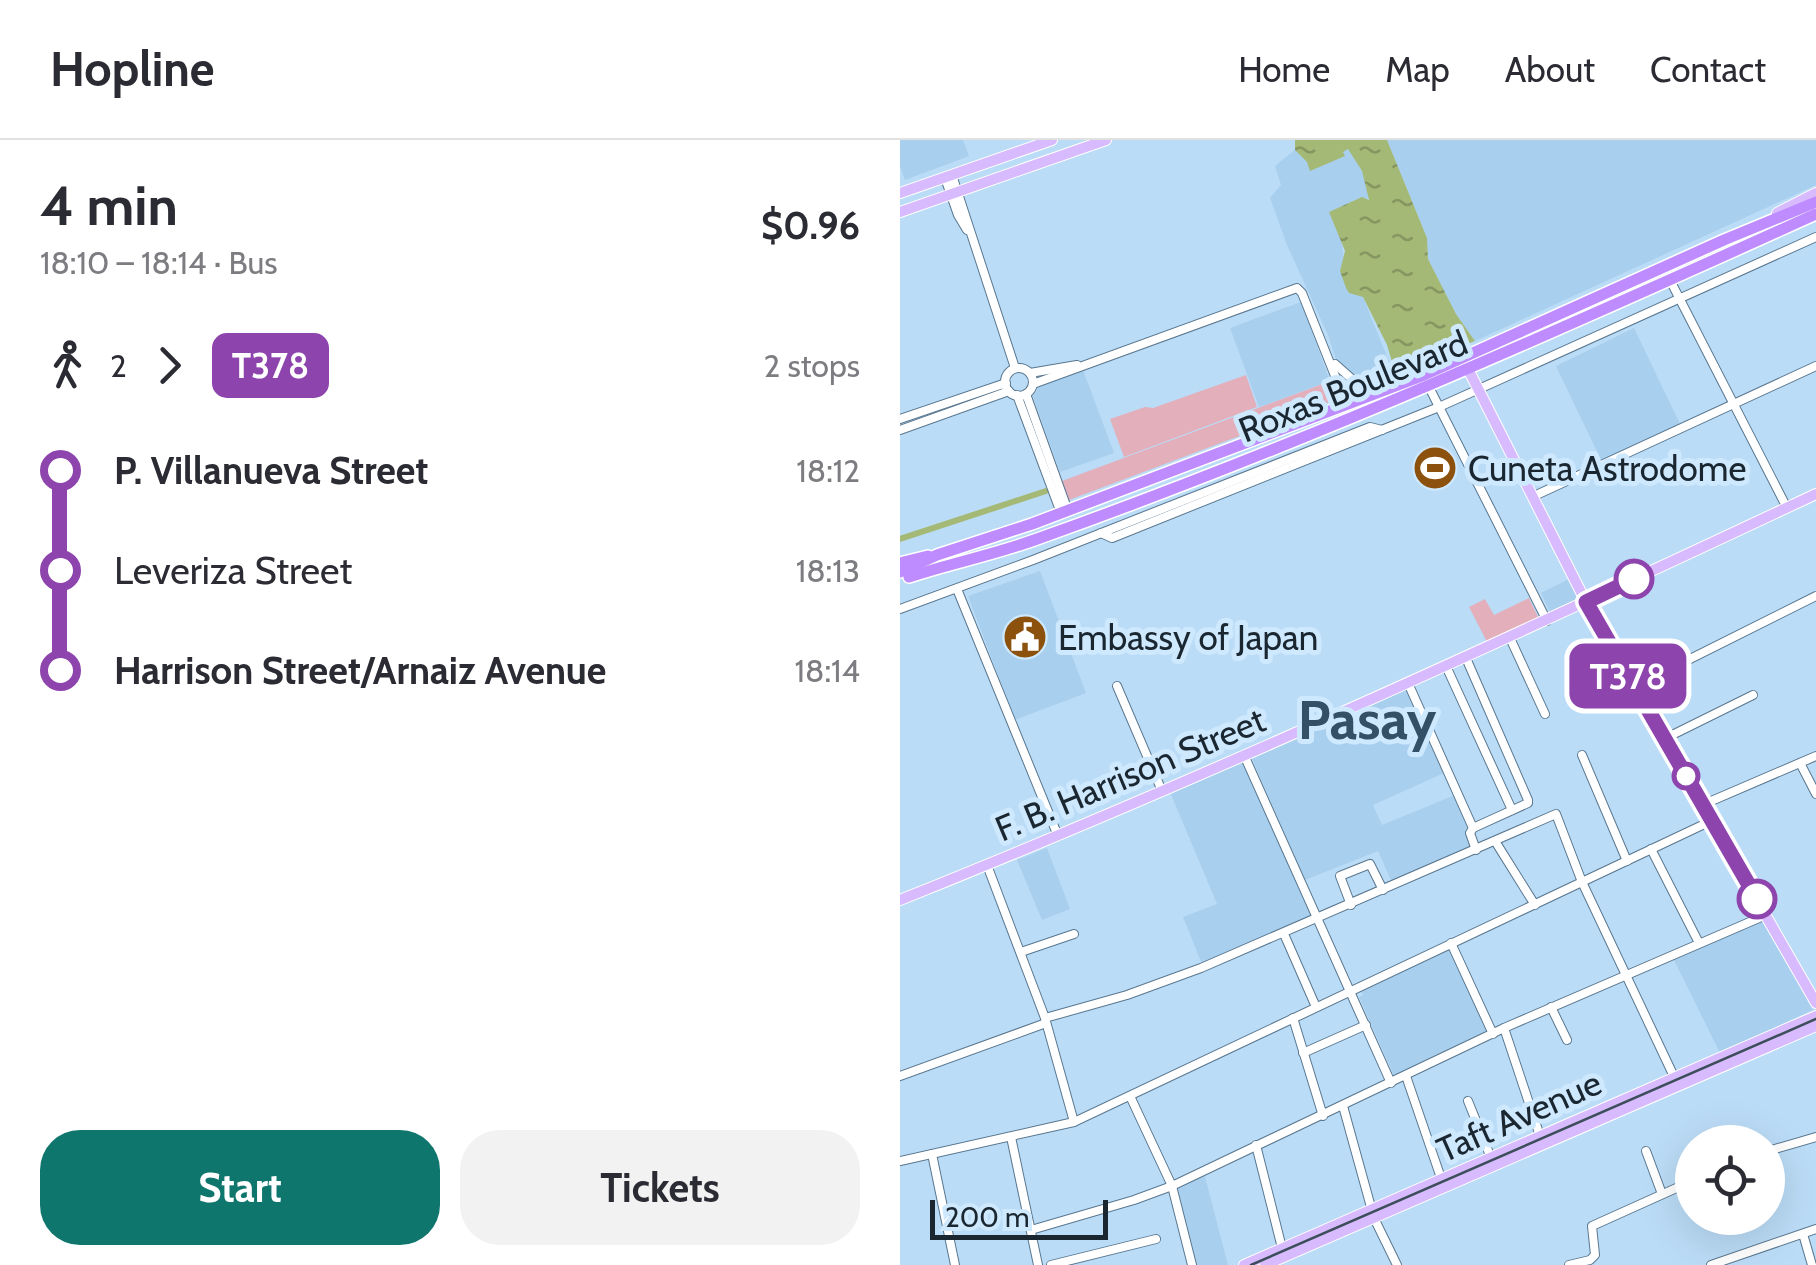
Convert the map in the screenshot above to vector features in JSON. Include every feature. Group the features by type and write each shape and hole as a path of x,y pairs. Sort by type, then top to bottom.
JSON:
{"highway":[{"name":"Roxas Boulevard","path":"900,579 938,555 1064,512 1371,396 1816,202"},
{"name":"Roxas Boulevard","path":"900,579 1038,539 1429,387 1816,214"},
{"path":"1224,468 1230,482"},
{"path":"1038,539 1044,556"},
{"path":"900,563 938,555"}],"main road":[{"path":"900,193 1052,140"},
{"path":"900,212 1106,140"},
{"name":"Roxas Boulevard","path":"1724,240 1816,194"},
{"path":"1468,370 1586,602 1816,1003"},
{"name":"F. B. Harrison Street","path":"900,899 1058,836 1466,658 1816,494"},
{"name":"Taft Avenue","path":"1677,1082 1816,1016"},
{"name":"Taft Avenue","path":"1265,1265 1473,1170 1816,1026"},
{"name":"Taft Avenue","path":"1473,1170 1491,1158 1530,1146 1540,1136 1593,1118"},
{"name":"Taft Avenue","path":"1244,1265 1373,1214"}],"street":[{"path":"949,176 1015,368"},
{"path":"1102,534 1112,538 1439,408 1816,237"},
{"path":"1670,280 1787,508"},
{"path":"900,430 1297,288 1332,361 1346,406"},
{"path":"1332,361 1371,396"},
{"path":"1030,373 1082,364"},
{"path":"1532,496 1816,366"},
{"path":"1033,384 1030,373 1023,368 1008,374 1064,512"},
{"path":"1429,387 1547,621"},
{"path":"900,419 1015,391"},
{"path":"900,609 1102,534 1370,426 1382,430"},
{"path":"957,589 1058,836"},
{"path":"1634,687 1816,596"},
{"path":"1510,638 1546,714"},
{"path":"1466,658 1528,804 1473,828 1470,833 1476,850"},
{"path":"1446,666 1512,810"},
{"path":"1408,683 1473,828"},
{"path":"1117,686 1162,790"},
{"path":"1664,739 1754,695"},
{"path":"1244,754 1391,1083"},
{"path":"1582,754 1627,861"},
{"path":"1702,805 1816,756"},
{"path":"1800,762 1816,794"},
{"path":"900,1076 1046,1021 1156,986 1556,814 1582,882 1677,1082"},
{"path":"900,1161 1074,1122 1712,821"},
{"path":"1494,842 1535,905"},
{"path":"1651,849 1698,944"},
{"path":"1351,905 1340,876 1370,864 1383,890"},
{"path":"987,865 1046,1021 1074,1122"},
{"path":"1031,1230 1172,1186 1504,1028 1766,915"},
{"path":"1021,952 1074,934"},
{"path":"1284,934 1316,1007"},
{"path":"1452,944 1493,1034"},
{"path":"1551,1007 1567,1040"},
{"path":"1293,1018 1322,1116"},
{"path":"1303,1054 1366,1025"},
{"path":"1504,1028 1540,1136"},
{"path":"1406,1076 1443,1184"},
{"path":"1130,1096 1172,1186 1192,1265"},
{"path":"1468,1101 1491,1158"},
{"path":"1342,1106 1373,1214 1397,1265"},
{"path":"1010,1137 1038,1265"},
{"path":"1785,1145 1816,1137"},
{"path":"1256,1145 1282,1248"},
{"path":"1646,1151 1662,1194"},
{"path":"932,1154 955,1265"},
{"path":"1569,1265 1590,1260 1595,1254 1592,1226 1675,1188"},
{"path":"1711,1265 1816,1229"},
{"path":"1803,1234 1812,1265"},
{"path":"1051,1265 1156,1238"}],"shaded area":[{"path":"900,140 963,140 969,156 905,180 900,166"},
{"path":"1387,140 1816,140 1816,185 1475,341 1456,314 1428,259 1427,238"},
{"path":"1295,150 1307,162 1350,150 1362,171 1371,197 1364,200 1342,243 1344,259 1340,271 1363,297 1394,374 1347,393 1328,335 1270,198 1281,185 1275,166"},
{"path":"1301,302 1330,381 1259,407 1230,328"},
{"path":"1634,328 1680,424 1602,462 1556,366"},
{"path":"1083,370 1114,453 1060,472 1033,397 1040,385"},
{"path":"1246,375 1257,407 1124,457 1110,419"},
{"path":"1328,382 1335,400 1069,500 1062,481"},
{"name":"Embassy of Japan","path":"1040,571 1086,693 1015,720 968,596"},
{"path":"1569,579 1579,598 1550,612 1541,593"},
{"path":"1529,598 1538,617 1487,642 1469,607 1485,599 1494,615"},
{"path":"1406,689 1444,773 1373,805 1382,825 1455,795 1470,827 1465,829 1473,849 1393,885 1378,851 1305,880 1252,759"},
{"path":"1245,761 1312,916 1202,964 1183,917 1217,904 1170,792"},
{"path":"1047,848 1070,909 1042,920 1017,860"},
{"path":"1762,917 1813,1010 1720,1053 1672,956"},
{"path":"1451,948 1490,1033 1396,1080 1359,997 1363,995 1361,991"},
{"path":"1204,1173 1228,1265 1196,1265 1175,1187"}],"water":[{"path":"1295,140 1387,140 1427,238 1428,259 1456,314 1475,341 1395,372 1387,345 1363,297 1349,293 1346,288 1340,271 1345,251 1329,212 1362,197 1369,200 1362,171 1348,149 1343,152 1345,156 1310,171 1295,150"}],"waterway":[{"path":"900,539 1046,491"}],"tram line":[{"path":"1251,1265 1816,1019"}],"bus line":[{"name":"T378","path":"1634,579 1586,602 1757,899"}],"place":[{"name":"Cuneta Astrodome","path":"1435,468"},
{"name":"Embassy of Japan","path":"1025,637"}],"district":[{"name":"Pasay","path":"1367,719"}]}
